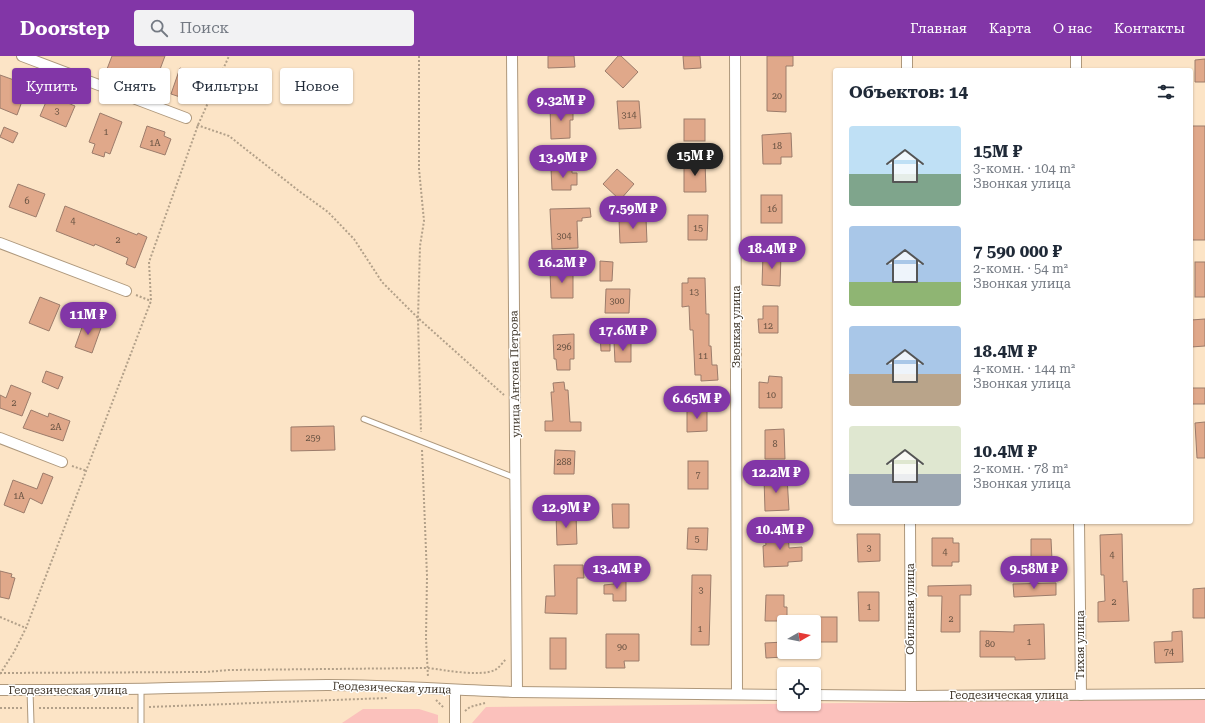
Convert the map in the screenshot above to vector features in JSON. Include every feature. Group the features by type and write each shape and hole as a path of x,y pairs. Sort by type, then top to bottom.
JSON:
{"street":[{"path":"22,56 186,118"},
{"name":"улица Антона Петрова","path":"512,56 516,405 517,692"},
{"name":"Звонкая улица","path":"735,56 737,694"},
{"path":"907,56 907,68"},
{"path":"1076,56 1076,68"},
{"path":"0,243 126,291"},
{"path":"0,438 62,462"},
{"name":"Обильная улица","path":"910,524 911,696"},
{"name":"Тихая улица","path":"1079,524 1081,695"},
{"name":"Геодезическая улица","path":"0,690 328,685 429,687 455,690 517,692 777,695"},
{"path":"455,690 458,720"},
{"name":"Геодезическая улица","path":"821,695 1205,694"}],"lane":[{"path":"364,419 516,478"},
{"path":"141,689 141,723"},
{"path":"30,690 31,723"}],"path":[{"path":"0,673 14,652 26,628 152,301 149,262 198,125 229,56"},
{"path":"419,56 419,169 424,222 420,246 418,318 421,441 427,576 426,638 428,677"},
{"path":"198,125 229,136 328,212 354,239 382,282 418,318 516,405"},
{"path":"126,291 152,301"},
{"path":"62,462 87,471"},
{"path":"0,617 26,628"},
{"path":"0,673 206,672 229,670 428,668 485,673 496,670 509,655"},
{"path":"0,708 141,708 390,698"},
{"path":"434,698 438,700 446,710"},
{"path":"458,720 470,707 490,702"}],"shaded area":[{"path":"1205,699 1205,723 472,723 486,707 777,704 777,711 821,711 821,703"},
{"path":"363,709 419,709 438,715 438,723 342,723"}],"building":[{"path":"112,56 165,56 160,68 107,68"},
{"path":"548,56 574,56 575,67 548,68"},
{"path":"618,56 621,56 638,72 623,88 605,71"},
{"path":"683,56 700,56 701,68 684,69"},
{"path":"767,56 793,56 793,66 786,66 786,112 767,111"},
{"path":"1205,59 1205,82 1195,82 1195,60"},
{"path":"178,74 178,96 171,94"},
{"path":"0,75 12,79 12,104 21,104 17,115 0,108"},
{"path":"617,101 639,101 641,128 619,129"},
{"path":"45,104 70,104 75,106 66,127 40,116"},
{"path":"550,107 573,107 573,120 570,120 570,138 551,139"},
{"path":"100,113 122,122 110,154 105,152 104,157 92,153 95,144 89,142"},
{"path":"684,119 705,119 705,141 684,141"},
{"path":"147,126 165,132 164,136 171,139 165,155 140,147"},
{"path":"1193,126 1205,126 1205,240 1193,240"},
{"path":"4,127 18,133 13,143 0,137"},
{"path":"791,133 792,157 781,157 781,164 763,164 762,135"},
{"path":"692,160 705,160 706,192 684,192 684,166 692,166"},
{"path":"551,168 572,168 572,173 577,173 577,185 571,185 571,190 552,190"},
{"path":"617,169 634,184 620,200 603,184"},
{"path":"18,184 45,194 36,217 9,207"},
{"path":"761,195 782,195 782,223 761,223"},
{"path":"65,206 137,235 138,233 147,237 135,268 126,264 128,258 95,244 94,246 56,231"},
{"path":"590,208 591,217 582,218 582,221 577,221 578,248 552,249 550,209"},
{"path":"688,215 708,215 707,240 688,240"},
{"path":"646,218 647,242 620,243 619,219"},
{"path":"763,254 781,255 780,286 762,285"},
{"path":"600,261 613,262 612,281 600,281"},
{"path":"1195,262 1205,262 1205,297 1195,297"},
{"path":"550,271 573,271 573,298 551,298"},
{"path":"688,278 705,278 706,314 709,314 709,346 711,346 712,365 717,365 718,380 701,381 701,375 695,375 693,330 690,330 689,306 682,307 682,283 688,283"},
{"path":"606,289 630,289 629,313 605,313"},
{"path":"40,297 60,305 49,331 29,323"},
{"path":"763,306 778,306 778,333 759,333 758,319 763,319"},
{"path":"85,319 102,325 92,353 75,347"},
{"path":"1205,319 1205,346 1193,347 1193,320"},
{"path":"574,334 574,359 570,359 570,370 557,370 556,359 554,359 553,335"},
{"path":"600,334 610,334 610,351 601,351"},
{"path":"614,342 631,342 631,362 615,362"},
{"path":"46,371 63,377 58,389 42,382"},
{"path":"769,376 782,377 782,408 759,408 759,382 768,383"},
{"path":"564,382 565,390 568,390 570,422 581,422 581,431 545,431 545,421 553,421 551,392 554,392 553,383"},
{"path":"11,385 31,393 22,416 0,408 0,395 6,398"},
{"path":"1193,388 1205,388 1205,404 1193,404"},
{"path":"687,408 707,408 707,431 687,432"},
{"path":"31,410 48,417 49,413 70,421 63,441 23,428"},
{"path":"1205,422 1205,458 1197,458 1195,423"},
{"path":"334,426 335,450 291,451 291,427"},
{"path":"784,429 785,459 765,459 765,430"},
{"path":"555,450 575,451 574,474 554,474"},
{"path":"688,461 708,461 708,489 688,489"},
{"path":"43,473 53,477 42,504 30,498 24,513 4,505 13,480 37,489"},
{"path":"787,477 789,510 765,511 764,478"},
{"path":"612,504 629,504 629,528 613,528"},
{"path":"556,514 576,514 577,544 557,545"},
{"path":"688,528 708,528 707,550 687,549"},
{"path":"788,532 789,548 802,547 802,561 788,562 788,566 764,567 763,546 766,545 765,534"},
{"path":"857,534 880,534 880,561 858,562"},
{"path":"1122,534 1123,582 1127,581 1129,621 1098,622 1098,602 1105,601 1104,575 1101,575 1100,535"},
{"path":"932,538 953,538 953,543 959,543 959,562 952,562 952,566 932,566"},
{"path":"1031,539 1051,539 1052,560 1031,561"},
{"path":"554,565 583,565 584,578 577,578 577,614 545,613 546,596 555,596"},
{"path":"0,571 12,574 11,577 15,578 9,599 0,597"},
{"path":"692,575 711,575 709,645 691,645"},
{"path":"614,580 626,580 626,601 613,601 613,594 604,594 604,585 614,584"},
{"path":"1056,583 1056,595 1014,597 1013,584"},
{"path":"971,585 971,595 960,595 960,632 941,632 942,596 928,596 928,586"},
{"path":"1205,588 1205,618 1193,618 1193,589"},
{"path":"858,592 879,592 879,621 859,621"},
{"path":"766,595 784,595 784,607 787,607 787,615 777,615 777,621 765,621"},
{"path":"821,617 837,617 837,642 821,642"},
{"path":"1044,624 1045,659 1015,660 1015,657 980,657 980,631 1014,632 1014,625"},
{"path":"1182,631 1183,662 1155,663 1154,642 1172,641 1172,632"},
{"path":"606,634 639,634 639,661 624,661 625,668 606,668"},
{"path":"550,638 566,638 566,669 550,669"},
{"path":"777,642 777,657 766,658 765,643"}]}
